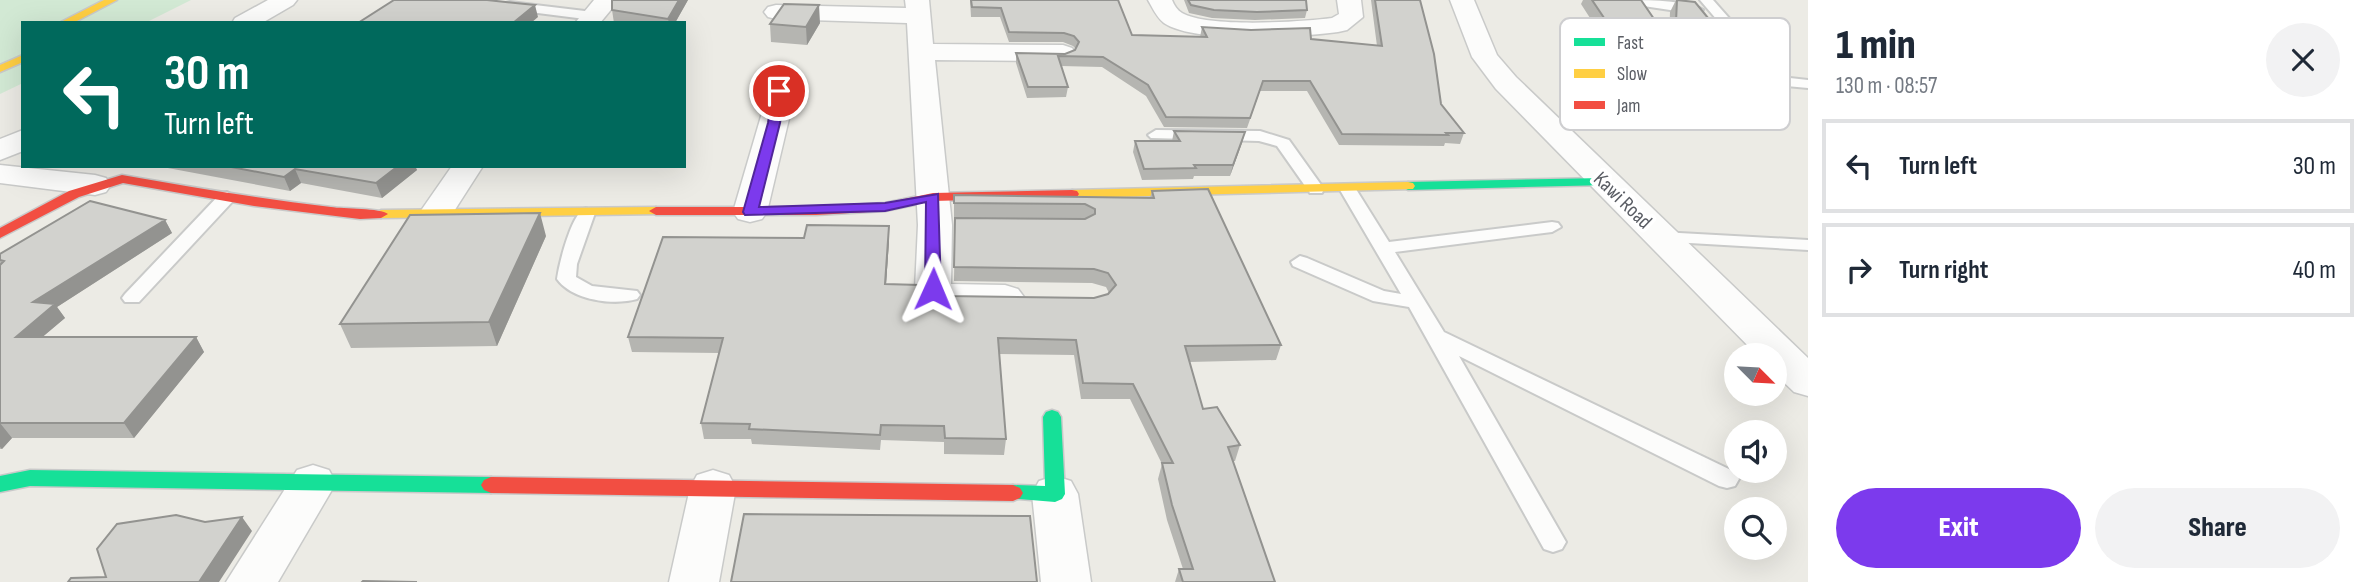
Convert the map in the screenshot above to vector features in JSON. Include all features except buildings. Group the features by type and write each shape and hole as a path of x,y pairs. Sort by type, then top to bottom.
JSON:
{"main road":[{"path":"68,21 113,0"},
{"path":"100,21 132,6"},
{"path":"0,52 21,43"},
{"path":"0,69 21,59"},
{"path":"0,234 56,201 95,185 122,179 360,215 437,212 750,212 885,207 939,216 1315,189 1603,182"},
{"path":"0,484 30,478 1055,494 1052,418"}],"street":[{"path":"248,21 285,0"},
{"path":"1160,0 1171,17 1217,28 1338,26 1351,17 1349,0"},
{"name":"Kawi Road","path":"1462,0 1485,57 1506,83 1603,182 1808,382"},
{"path":"776,12 918,8 939,216 933,289 946,296 1039,297"},
{"path":"921,52 1063,52"},
{"path":"750,212 774,123 783,75"},
{"path":"0,151 21,140"},
{"path":"437,212 467,168"},
{"path":"0,174 95,185"},
{"path":"250,582 313,483"},
{"path":"694,582 713,488"},
{"path":"1055,494 1066,582"}],"lane":[{"path":"1630,0 1716,12"},
{"path":"1706,0 1721,18"},
{"path":"505,6 596,13"},
{"path":"548,21 557,12"},
{"path":"1790,82 1808,84"},
{"path":"1156,135 1260,136 1275,139 1283,143 1315,189"},
{"path":"1348,190 1417,302 1553,542"},
{"path":"132,298 227,197"},
{"path":"586,213 568,264 566,279 586,292 629,295"},
{"path":"1385,248 1552,227"},
{"path":"1661,237 1808,245"},
{"path":"1300,262 1380,297 1417,302"},
{"path":"1437,337 1724,478"}],"green space":[{"path":"0,0 191,0 149,21 21,21 21,84 0,94"}],"traffic: fast":[{"path":"1408,186 1603,182"},
{"path":"1013,493 1055,494 1052,417"},
{"path":"0,484 30,478 491,485"}],"traffic: slow":[{"path":"68,21 112,0"},
{"path":"0,69 21,59"},
{"path":"1072,194 1408,186"},
{"path":"381,214 656,211"}],"traffic: jam":[{"path":"0,234 74,194 122,179 254,202 360,215 381,214"},
{"path":"656,211 816,211 885,207 933,197 1072,194"},
{"path":"491,485 1013,493"}],"route":[{"path":"779,91 774,123 750,212 885,207 933,197 933,289"}]}
